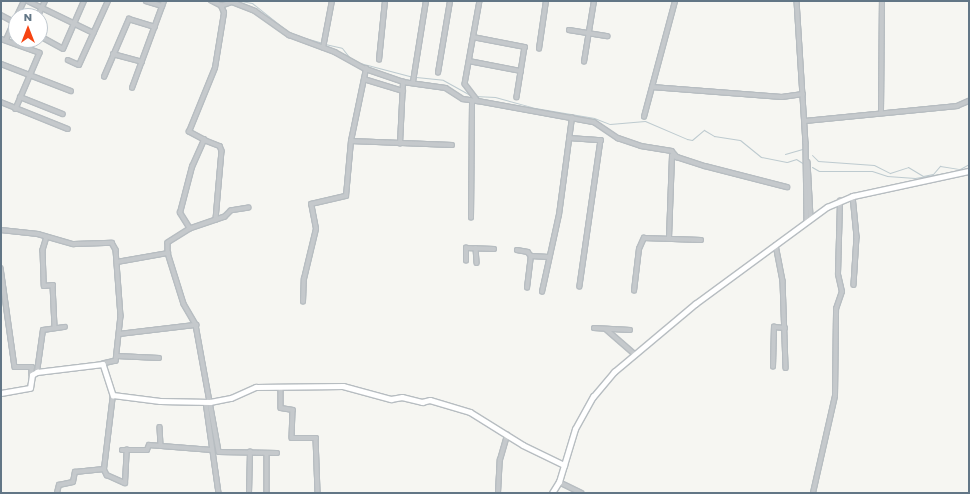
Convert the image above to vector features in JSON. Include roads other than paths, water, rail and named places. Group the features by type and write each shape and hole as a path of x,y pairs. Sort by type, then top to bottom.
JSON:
{"street":[{"path":"28,1 42,8 45,1"},
{"path":"48,40 63,48 84,1"},
{"path":"68,60 79,65 108,1"},
{"path":"146,1 162,6"},
{"path":"132,88 164,1"},
{"path":"211,1 221,6 224,13 215,68 189,132 220,146 222,151 216,220"},
{"path":"323,45 332,1"},
{"path":"379,60 385,1"},
{"path":"413,82 426,1"},
{"path":"438,73 450,1"},
{"path":"471,218 475,101 465,84 480,1"},
{"path":"539,49 546,1"},
{"path":"584,62 594,1"},
{"path":"644,117 675,1"},
{"path":"797,1 805,121 809,219"},
{"path":"881,111 882,1"},
{"path":"221,6 232,2 255,11 289,35 323,45 366,69 403,82 413,82 446,88 475,101 603,125 618,138 641,146 672,151 677,157"},
{"path":"48,11 94,33"},
{"path":"104,76 129,19 155,27"},
{"path":"569,30 608,36"},
{"path":"1,39 6,40 8,36"},
{"path":"474,37 525,46 517,97"},
{"path":"16,109 40,53 27,48"},
{"path":"113,54 142,62"},
{"path":"469,61 521,71"},
{"path":"1,64 71,91"},
{"path":"303,302 304,279 316,229 311,204 346,196 351,141 366,69"},
{"path":"364,79 403,91"},
{"path":"400,144 403,82"},
{"path":"652,87 782,98 803,94"},
{"path":"20,97 63,114"},
{"path":"805,121 881,111 957,106 969,101"},
{"path":"1,102 68,129"},
{"path":"542,292 559,215 572,118"},
{"path":"569,138 601,140 580,286"},
{"path":"190,229 180,213 192,166 204,140"},
{"path":"351,141 452,145"},
{"path":"669,238 672,156 787,187"},
{"path":"552,493 559,482 585,409 614,372 695,304 809,219 840,201 853,196 969,171"},
{"path":"853,196 856,237 854,285"},
{"path":"813,493 834,396 836,308 842,292 838,274 840,201"},
{"path":"249,208 231,211 225,217 190,229 168,243 168,253 184,304 196,326 208,402 219,452 276,453"},
{"path":"1,230 88,245 112,243 117,262 121,316 116,361 35,373"},
{"path":"47,237 43,250 44,286 53,285 55,328"},
{"path":"634,291 642,240 669,238 701,240"},
{"path":"776,244 783,281 786,368"},
{"path":"466,261 465,248 494,249"},
{"path":"476,248 477,263"},
{"path":"516,250 528,252 531,256 550,257"},
{"path":"117,262 168,253"},
{"path":"527,288 531,256"},
{"path":"1,268 16,367 32,367 35,373"},
{"path":"119,334 196,326"},
{"path":"1,393 30,388 35,373 43,330 65,327"},
{"path":"594,328 630,330"},
{"path":"773,367 774,328 785,328"},
{"path":"606,329 635,354"},
{"path":"117,356 158,358"},
{"path":"103,364 113,395 104,469 107,475 125,483 127,450"},
{"path":"113,395 160,401 208,402 231,398 251,389 281,386 343,386 391,399 402,396 422,402 430,400 470,412 507,435 564,465"},
{"path":"281,386 282,408 293,410 292,438 316,438 318,493"},
{"path":"208,402 212,450 219,493"},
{"path":"160,428 161,446"},
{"path":"498,493 500,460 507,435"},
{"path":"122,450 161,446 212,450"},
{"path":"250,452 250,493"},
{"path":"267,453 267,493"},
{"path":"57,493 59,485 73,482 75,472 104,469"},
{"path":"559,482 582,493"}],"waterway":[{"path":"241,1 252,3 291,34 322,43"},
{"path":"325,44 342,48 349,57"},
{"path":"356,62 413,77"},
{"path":"416,77 443,80 472,96"},
{"path":"475,96 495,97 535,108 594,118 610,124 645,121 692,140 704,130 714,136 740,140 761,157 787,162 796,159 804,164"},
{"path":"785,154 802,149"},
{"path":"812,155 818,161 874,165 890,173 908,167 923,176 933,174 940,166 960,169 969,164"},
{"path":"812,167 819,171 872,171 887,176 915,178 969,169"}]}
